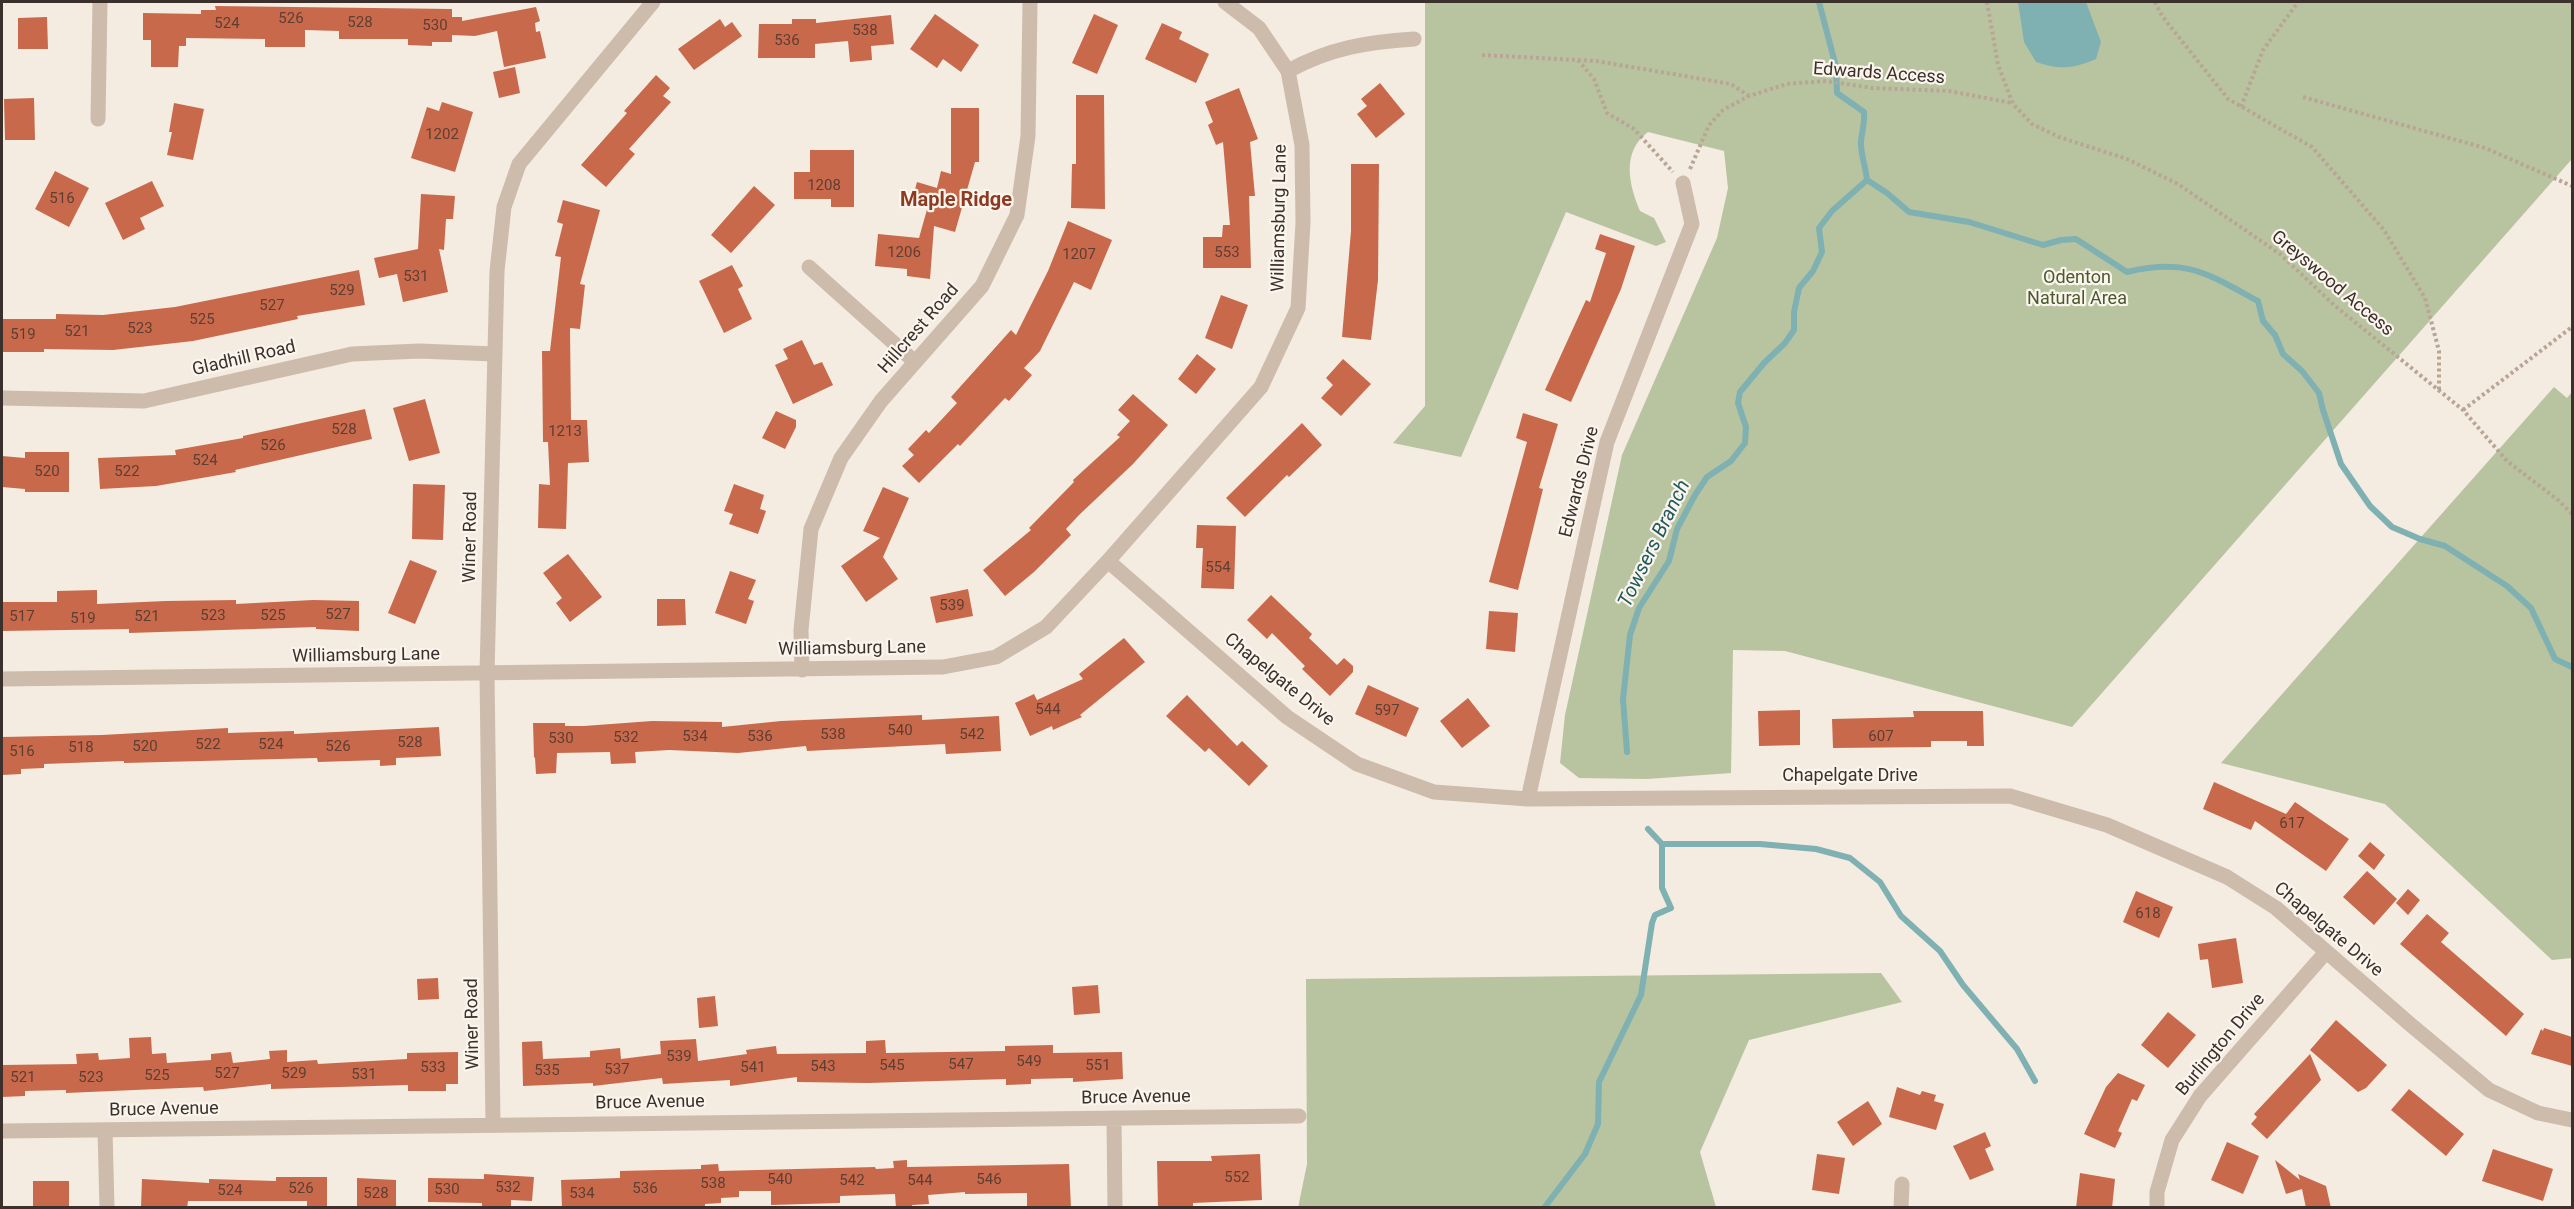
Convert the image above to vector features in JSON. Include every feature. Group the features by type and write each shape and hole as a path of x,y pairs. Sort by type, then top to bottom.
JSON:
{"street":[{"path":"98,119 100,2"},
{"name":"Winer Road","path":"494,1124 487,674 497,271 504,207 519,164 653,2"},
{"name":"Hillcrest Road","path":"802,670 801,630 811,529 841,458 881,401 982,286 1017,215 1028,136 1030,2"},
{"path":"1225,2 1259,28 1288,71 1314,57 1366,42 1414,39"},
{"name":"Williamsburg Lane","path":"2,679 942,667 996,657 1046,627 1108,561 1261,387 1298,308 1302,223 1302,145 1288,71"},
{"name":"Edwards Drive","path":"1528,800 1607,442 1692,224 1683,183"},
{"path":"809,267 915,362"},
{"name":"Gladhill Road","path":"2,398 144,401 351,354 419,351 494,354"},
{"name":"Chapelgate Drive","path":"1108,561 1287,717 1357,764 1434,792 1528,800 2010,796 2106,825 2227,877 2276,908 2489,1090 2538,1113 2572,1120"},
{"name":"Burlington Drive","path":"2157,1208 2157,1191 2172,1140 2200,1096 2326,952"},
{"name":"Bruce Avenue","path":"2,1131 1299,1116"},
{"path":"1114,1118 1115,1208"},
{"path":"105,1130 107,1208"},
{"path":"1901,1208 1902,1184"}],"path":[{"path":"1987,2 1998,65 2013,104"},
{"path":"2155,2 2162,16 2228,99 2312,147 2384,230 2425,298 2439,351 2439,390"},
{"path":"2241,107 2263,50 2298,2"},
{"path":"1482,55 1578,60 1731,84 1749,96"},
{"path":"1578,60 1594,79 1607,113 1634,129 1683,183"},
{"name":"Edwards Access","path":"1683,183 1709,125 1723,110 1749,96 1787,84 1826,81 1872,88 1949,91 2013,104"},
{"path":"2303,97 2485,148 2572,186"},
{"name":"Greyswood Access","path":"2013,104 2032,124 2059,137 2127,159 2178,184 2280,255 2334,305 2463,410 2507,460 2558,500 2572,514"},
{"path":"2463,410 2572,327"}],"green space":[{"name":"Odenton Natural Area","path":"1425,2 2572,2 2572,159 2072,727 1785,651 1733,650 1731,773 1647,779 1579,778 1560,763 1565,715 1622,455 1717,238 1728,188 1724,151 1648,132 1639,140 1634,149 1630,169 1631,180 1640,211 1654,218 1666,242 1656,246 1566,212 1461,457 1393,443 1425,406"},
{"path":"2554,387 2567,398 2572,392 2572,958 2552,960 2385,804 2221,763"},
{"path":"1881,973 1902,1002 1749,1040 1700,1152 1716,1207 1298,1208 1307,1164 1306,979"}],"water":[{"path":"2018,2 2086,2 2101,42 2096,59 2066,67 2036,62 2024,42"}],"building":[{"path":"215,6 452,9 452,17 462,17 462,21 536,7 540,21 535,23 536,32 540,31 546,58 504,67 497,31 475,36 452,35 452,42 432,42 432,46 408,45 408,39 339,39 339,31 305,30 305,47 265,47 265,39 186,38 186,46 179,46 178,67 151,67 151,40 143,40 143,13 201,14 201,10 216,10"},
{"path":"935,14 979,45 961,72 943,59 937,68 910,49"},
{"path":"1094,14 1118,25 1097,74 1072,63"},
{"path":"891,15 894,44 871,46 872,60 850,62 848,41 815,44 815,58 758,58 759,24 792,24 792,19 816,19 816,23"},
{"path":"47,17 48,49 18,49 18,18"},
{"path":"720,19 725,27 732,22 742,36 694,70 678,49"},
{"path":"1162,23 1182,32 1179,39 1209,54 1196,83 1145,59"},
{"path":"515,67 520,93 499,98 493,72"},
{"path":"656,75 670,88 663,96 671,102 629,149 635,154 606,187 581,165 627,113 624,111"},
{"path":"1380,83 1405,114 1376,138 1357,114 1367,106 1361,99"},
{"path":"1239,88 1258,139 1250,142 1255,196 1249,196 1251,268 1203,268 1203,237 1222,237 1223,225 1230,225 1223,142 1216,145 1208,125 1213,122 1205,102"},
{"path":"1076,95 1104,95 1105,209 1071,208 1072,164 1076,164"},
{"path":"34,98 35,140 5,140 4,99"},
{"path":"442,102 473,112 455,172 411,158 427,107 439,111"},
{"path":"174,103 204,109 193,160 167,155 172,132 169,132"},
{"path":"951,108 979,108 979,162 975,162 955,232 934,226 930,279 907,276 907,269 875,266 878,234 919,238 928,206 912,201 917,182 937,188 941,171 951,174"},
{"path":"810,150 854,150 854,207 831,207 831,199 794,199 794,172 810,172"},
{"path":"1351,164 1379,164 1378,280 1371,340 1342,337 1351,231"},
{"path":"55,171 89,188 69,227 35,209"},
{"path":"152,181 164,206 140,218 145,229 123,240 105,203"},
{"path":"754,186 775,205 731,253 711,235"},
{"path":"421,194 455,196 453,219 446,219 444,250 439,249 448,292 403,302 397,274 379,278 374,258 418,249"},
{"path":"563,200 600,210 580,284 585,285 580,329 570,328 571,420 587,420 589,462 568,463 566,529 538,528 539,484 550,485 548,442 543,442 542,351 550,351 561,257 555,256 563,224 557,222"},
{"path":"1068,221 1112,240 1091,290 1074,282 1040,351 1024,368 1032,375 1009,401 1005,398 960,446 958,444 919,483 902,466 914,455 908,449 926,430 929,433 957,403 951,397 1011,330 1016,335 1048,271"},
{"path":"1600,234 1635,246 1621,289 1571,402 1545,390 1586,300 1590,302 1606,253 1595,249"},
{"path":"732,265 743,286 738,289 752,319 724,333 699,281"},
{"path":"359,270 365,305 297,316 298,319 193,341 113,350 44,349 44,352 2,352 2,319 56,319 56,314 103,315 175,307"},
{"path":"1221,295 1248,305 1232,349 1205,338"},
{"path":"802,340 814,365 822,362 833,385 793,404 775,365 788,359 783,349"},
{"path":"1197,354 1216,369 1196,394 1178,379"},
{"path":"1343,359 1371,384 1341,416 1321,398 1333,385 1326,378"},
{"path":"1133,394 1168,425 1133,464 1066,529 1071,535 1034,572 1005,596 983,570 1031,530 1029,528 1074,482 1073,480 1120,437 1117,435 1130,421 1118,410"},
{"path":"425,399 440,453 409,461 393,408"},
{"path":"365,409 372,439 235,470 236,472 156,486 100,489 98,458 176,455 175,450 243,438 243,436"},
{"path":"776,411 796,420 796,427 785,449 762,438"},
{"path":"1523,413 1558,424 1539,488 1543,489 1518,590 1489,582 1527,442 1516,438"},
{"path":"1302,423 1322,445 1289,477 1287,475 1245,517 1226,498"},
{"path":"25,452 69,452 69,492 25,492 25,489 2,487 2,456 25,458"},
{"path":"413,484 445,485 443,540 412,539"},
{"path":"734,484 764,495 760,509 766,511 758,534 729,524 733,514 724,511"},
{"path":"883,487 909,498 883,557 898,579 866,602 841,566 880,538 863,531"},
{"path":"1197,525 1236,526 1234,589 1201,588 1203,548 1196,548"},
{"path":"568,554 602,597 570,622 556,603 562,598 543,573"},
{"path":"410,560 437,571 415,624 388,613"},
{"path":"730,571 756,580 748,599 754,601 746,624 715,613"},
{"path":"968,589 973,616 936,623 930,597"},
{"path":"97,590 97,604 236,600 236,604 313,600 359,601 359,631 316,629 316,627 129,633 129,629 2,631 2,602 57,602 57,591"},
{"path":"1271,595 1312,634 1309,638 1337,665 1344,658 1353,666 1353,672 1330,696 1302,669 1305,666 1272,633 1267,639 1247,620"},
{"path":"657,599 685,599 686,625 657,626"},
{"path":"1489,611 1518,613 1515,652 1486,649"},
{"path":"1124,638 1145,662 1080,715 1082,717 1053,730 1052,726 1030,736 1015,703 1034,694 1037,700 1083,679 1079,674"},
{"path":"1368,685 1419,708 1406,737 1355,714"},
{"path":"1187,695 1237,746 1242,741 1268,766 1249,786 1209,748 1205,752 1166,716"},
{"path":"1468,698 1490,726 1462,748 1440,721"},
{"path":"1800,710 1800,745 1759,746 1758,711"},
{"path":"1913,711 1983,711 1984,746 1967,746 1967,741 1931,741 1931,747 1833,748 1832,719 1914,717"},
{"path":"922,715 922,720 999,716 1001,751 946,754 945,744 807,751 806,746 738,753 669,750 635,752 636,763 611,764 610,752 557,753 556,773 536,774 533,723 565,723 565,726 584,726 652,721 722,722 722,727 781,721"},
{"path":"439,727 441,756 396,758 396,765 380,766 380,760 318,762 317,758 124,763 124,761 44,764 44,768 21,769 21,774 2,775 2,737 102,735 228,728 228,733 294,731 294,734"},
{"path":"2214,782 2286,814 2295,802 2349,839 2326,871 2255,821 2251,830 2203,809"},
{"path":"2370,842 2385,855 2374,870 2358,856"},
{"path":"2367,871 2397,899 2374,925 2343,897"},
{"path":"2408,889 2420,900 2408,915 2396,903"},
{"path":"2136,891 2173,907 2159,938 2123,922"},
{"path":"2427,914 2449,933 2441,942 2524,1014 2506,1036 2400,944"},
{"path":"2236,938 2243,983 2212,988 2208,959 2200,960 2198,944"},
{"path":"438,978 439,999 418,1000 417,979"},
{"path":"1098,985 1100,1013 1074,1015 1072,987"},
{"path":"715,996 718,1026 699,1028 697,998"},
{"path":"2168,1012 2196,1035 2168,1068 2141,1045"},
{"path":"2336,1020 2387,1065 2366,1088 2358,1092 2310,1050"},
{"path":"2544,1028 2572,1037 2572,1066 2531,1054 2541,1029 2543,1031"},
{"path":"151,1037 152,1054 166,1053 167,1063 211,1060 211,1054 231,1052 233,1063 270,1059 269,1051 287,1050 287,1062 317,1060 318,1064 407,1059 407,1053 458,1052 458,1084 446,1084 446,1091 408,1091 408,1085 271,1089 271,1084 204,1091 203,1087 66,1093 66,1090 25,1091 25,1096 2,1097 2,1065 77,1064 76,1054 98,1053 99,1060 130,1058 129,1038"},
{"path":"696,1039 698,1061 747,1054 746,1050 776,1046 777,1054 866,1053 866,1041 885,1040 886,1053 1005,1051 1005,1046 1053,1045 1053,1053 1122,1052 1123,1079 1073,1082 1073,1078 1031,1079 1031,1084 1006,1085 1006,1079 868,1083 797,1082 797,1077 730,1086 730,1080 663,1084 662,1078 593,1086 593,1083 523,1086 522,1042 542,1041 543,1059 590,1057 590,1051 620,1048 621,1059 661,1054 660,1041"},
{"path":"2310,1054 2321,1080 2267,1139 2251,1124 2257,1117 2254,1114"},
{"path":"2118,1073 2145,1085 2137,1101 2132,1099 2118,1131 2122,1133 2115,1148 2084,1134 2106,1087"},
{"path":"1897,1087 1920,1095 1922,1091 1936,1095 1934,1101 1944,1104 1936,1130 1889,1117"},
{"path":"2409,1089 2464,1134 2446,1156 2391,1110"},
{"path":"1868,1101 1882,1124 1853,1146 1837,1122"},
{"path":"1985,1132 1991,1146 1985,1149 1994,1170 1970,1180 1953,1146"},
{"path":"2227,1142 2259,1156 2243,1194 2211,1180"},
{"path":"2493,1149 2553,1169 2543,1201 2482,1181"},
{"path":"1260,1154 1262,1200 1193,1203 1193,1208 1158,1208 1157,1161 1212,1161 1211,1156"},
{"path":"1817,1154 1845,1158 1839,1194 1812,1190"},
{"path":"907,1160 907,1167 1069,1164 1071,1208 1027,1208 1027,1193 965,1194 965,1192 928,1195 929,1204 912,1205 912,1208 896,1208 895,1194 840,1196 840,1203 771,1205 771,1191 739,1191 739,1197 721,1198 721,1203 705,1204 705,1208 562,1208 561,1180 620,1178 620,1171 701,1169 701,1165 718,1164 719,1171 875,1167 876,1169 894,1168 893,1161"},
{"path":"2275,1160 2300,1180 2298,1174 2326,1186 2331,1208 2306,1208 2302,1189 2286,1194"},
{"path":"2080,1173 2115,1179 2112,1208 2076,1208"},
{"path":"484,1174 534,1177 532,1201 511,1200 511,1208 482,1208 482,1203 428,1202 428,1178 484,1179"},
{"path":"276,1177 327,1177 327,1207 307,1207 307,1201 188,1201 187,1208 141,1208 142,1179 209,1183 209,1179 276,1181"},
{"path":"357,1178 396,1180 396,1208 357,1208"},
{"path":"33,1181 69,1181 69,1208 33,1208"}],"waterway":[{"name":"Towsers Branch","path":"1627,752 1623,699 1630,635 1639,608 1669,561 1677,529 1695,495 1707,477 1731,461 1745,443 1746,427 1738,403 1740,392 1794,330 1794,312 1799,288 1813,271 1822,252 1819,228 1832,211 1867,180 1861,145 1864,112 1837,93 1836,67 1819,2"},
{"path":"1867,180 1909,212 1969,222 2043,245 2076,239 2127,272 2165,267 2196,271 2258,301 2263,321 2275,335 2283,354 2302,371 2319,393 2341,464 2370,506 2392,527 2420,539 2445,546 2507,586 2531,608 2555,659 2572,667"},
{"name":"Towsers Branch","path":"1544,1208 1585,1154 1598,1124 1599,1082 1641,995 1652,923 1655,915 1671,908 1662,888 1662,844 1648,829"},
{"path":"1662,844 1760,844 1816,849 1850,858 1880,882 1901,916 1940,951 1963,985 2017,1049 2035,1081"}],"district":[{"name":"Maple Ridge","path":"956,201"}]}
